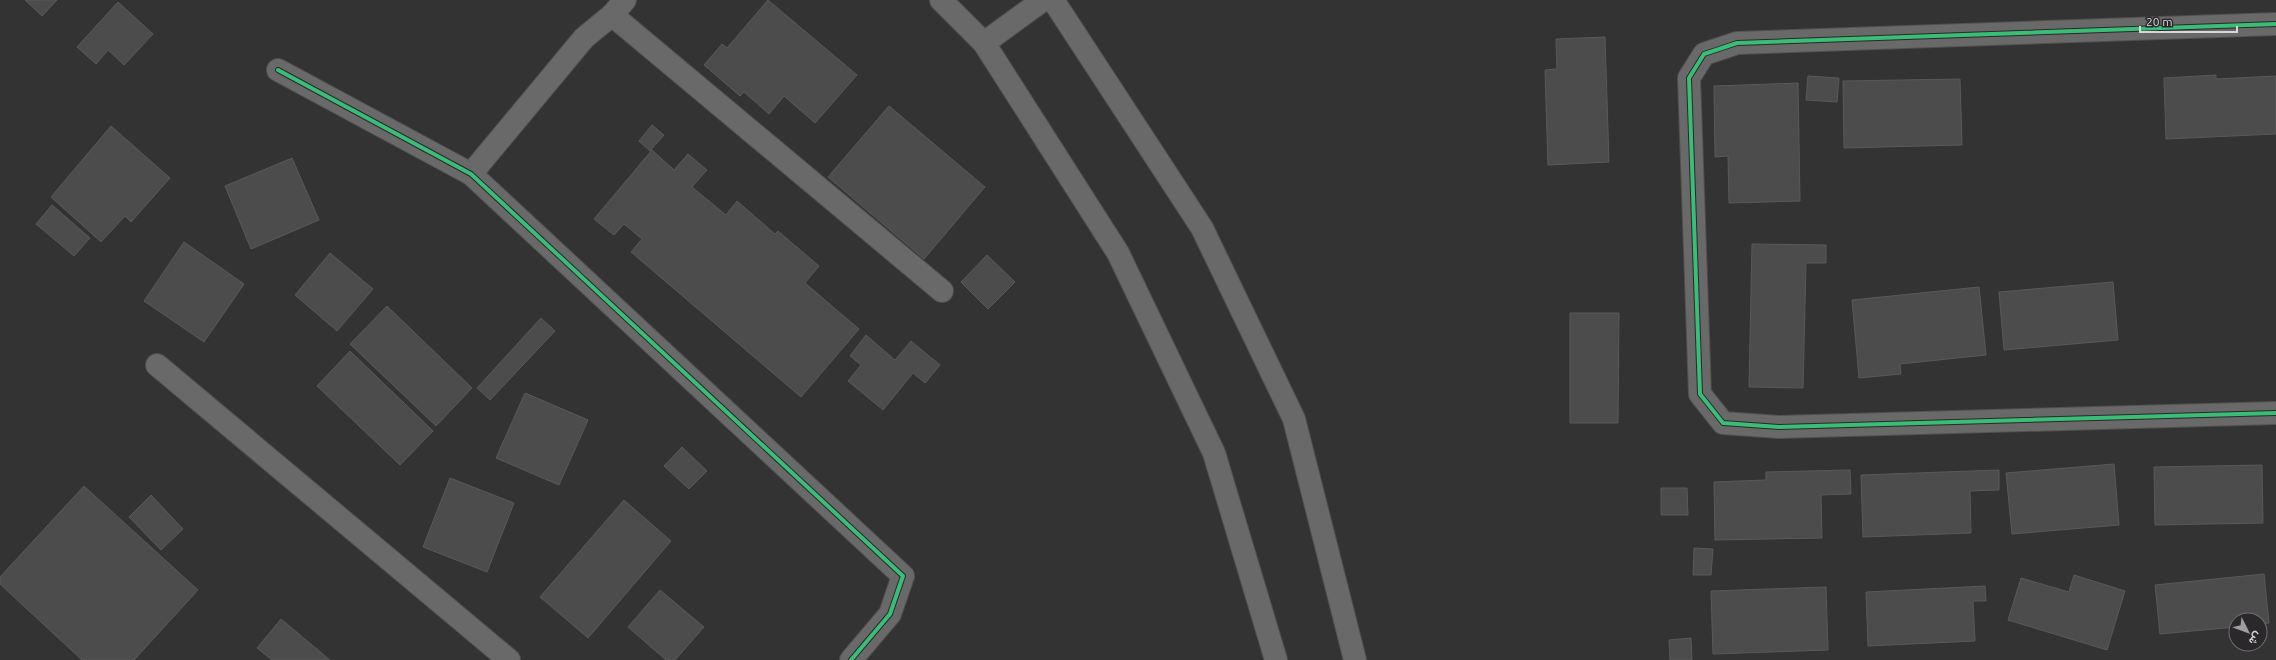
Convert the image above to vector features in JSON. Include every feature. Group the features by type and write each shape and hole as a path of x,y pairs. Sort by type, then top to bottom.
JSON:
{"street":[{"path":"941,0 984,44 1118,252 1210,446 1276,660"},
{"path":"984,44 1044,0"},
{"path":"1053,0 1202,228 1294,419 1355,660"},
{"path":"471,174 584,38 619,7 942,291"},
{"path":"2276,24 1737,43 1704,54 1689,78 1700,394 1723,423 1779,427 2276,413"},
{"path":"278,70 471,174 903,576 890,614 851,660"},
{"path":"158,365 509,660"}],"building":[{"path":"25,0 57,0 42,16"},
{"path":"768,0 857,75 815,123 784,96 769,114 744,92 740,96 704,65 722,44 727,48"},
{"path":"118,2 153,34 124,65 108,50 96,64 77,47"},
{"path":"1605,37 1609,162 1548,165 1545,70 1557,69 1556,39"},
{"path":"2216,75 2216,79 2276,76 2276,134 2166,139 2164,78"},
{"path":"1808,76 1839,78 1837,102 1806,100"},
{"path":"1960,79 1962,145 1844,148 1843,81"},
{"path":"1798,83 1800,201 1729,203 1728,156 1715,157 1714,86"},
{"path":"889,106 985,187 924,259 828,177"},
{"path":"652,125 664,135 650,151 639,141"},
{"path":"111,126 170,178 131,222 125,216 101,242 51,197"},
{"path":"652,150 674,170 688,154 707,170 692,187 726,215 737,201 775,234 778,231 819,266 805,283 859,329 801,397 631,252 642,239 624,224 614,235 594,219"},
{"path":"292,158 319,220 251,249 225,186"},
{"path":"52,205 90,238 74,256 36,224"},
{"path":"184,242 244,284 204,342 144,301"},
{"path":"1752,244 1826,245 1826,263 1806,263 1803,388 1749,387"},
{"path":"330,253 373,289 337,331 295,295"},
{"path":"987,255 1015,282 988,309 961,282"},
{"path":"2113,282 2118,340 2004,350 1999,292"},
{"path":"1979,287 1986,355 1900,364 1901,374 1859,378 1852,300"},
{"path":"387,306 472,388 436,426 350,344"},
{"path":"1570,313 1619,313 1618,423 1570,423"},
{"path":"541,318 555,331 490,400 477,388"},
{"path":"866,335 895,360 911,341 940,365 925,383 913,373 883,410 848,381 861,365 850,356"},
{"path":"350,351 433,431 400,465 317,386"},
{"path":"525,393 588,420 559,485 496,458"},
{"path":"682,447 707,471 689,489 664,466"},
{"path":"2114,464 2119,525 2012,534 2006,473"},
{"path":"2262,465 2263,523 2155,525 2154,467"},
{"path":"1850,470 1851,494 1821,495 1822,538 1715,540 1714,482 1766,480 1766,472"},
{"path":"1999,470 1999,490 1970,491 1971,533 1863,537 1861,475"},
{"path":"450,478 514,503 487,572 423,547"},
{"path":"84,486 198,590 134,660 82,660 0,584 0,577"},
{"path":"1661,488 1687,488 1688,515 1661,515"},
{"path":"151,495 183,529 161,550 129,517"},
{"path":"624,500 671,541 588,638 540,597"},
{"path":"1694,548 1713,549 1711,575 1693,575"},
{"path":"2264,574 2268,612 2228,612 2228,628 2160,634 2155,585"},
{"path":"2074,575 2125,591 2107,650 2008,620 2021,578 2069,592"},
{"path":"1985,586 1986,601 1973,601 1975,641 1868,646 1866,592"},
{"path":"1826,587 1828,650 1713,654 1711,591"},
{"path":"660,590 704,627 675,660 666,660 628,627"},
{"path":"281,619 330,660 272,660 257,648"},
{"path":"1691,638 1692,660 1670,660 1669,640"}],"cycle path":[{"path":"2276,24 1737,43 1704,54 1689,78 1700,394 1723,423 1779,427 2276,413"},
{"path":"278,70 471,174 903,576 890,614 851,660"}]}
